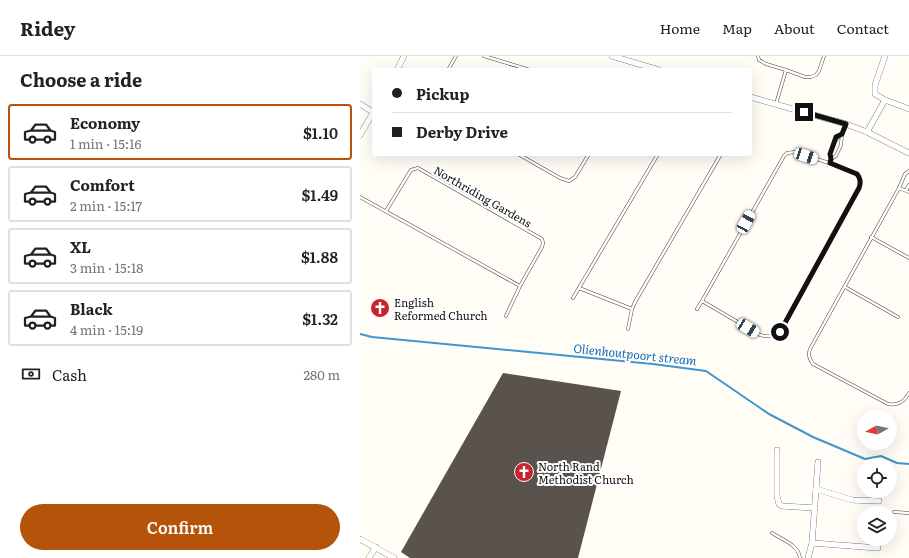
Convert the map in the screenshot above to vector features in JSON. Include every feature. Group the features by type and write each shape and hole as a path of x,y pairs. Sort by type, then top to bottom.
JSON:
{"street":[{"path":"398,68 404,56"},
{"path":"612,56 652,68"},
{"path":"885,56 874,90 875,94 885,100 909,109"},
{"path":"752,98 846,124 867,132 909,153"},
{"path":"867,132 885,100"},
{"path":"360,104 372,110"},
{"path":"360,136 372,115"},
{"path":"777,450 777,496 779,504 782,506 815,508"},
{"path":"808,558 812,543 818,462"},
{"path":"816,490 852,500 879,501"},
{"path":"360,539 376,547 392,558"},
{"path":"812,543 878,548"},
{"path":"369,558 376,547"}],"lane":[{"path":"449,68 456,56"},
{"path":"484,56 523,68"},
{"path":"758,56 760,60 766,64 805,77 816,75 819,71 824,56"},
{"path":"776,104 786,70"},
{"path":"831,159 836,156 841,145 842,134 846,124"},
{"path":"830,163 830,154 836,137 842,134"},
{"path":"697,309 702,300 784,156 787,153 795,152 830,163 857,174 860,180 859,188 780,332 774,336 766,337 760,335 702,300"},
{"path":"522,156 560,178 569,181 576,177 588,156"},
{"path":"573,298 657,156"},
{"path":"628,329 632,309 720,156"},
{"name":"Northriding Gardens","path":"386,211 411,170 418,168 542,239 542,247 520,286 506,316"},
{"path":"909,171 905,174 899,188 810,349 810,358 813,364 888,404 895,406 901,403 909,393"},
{"path":"899,188 907,191 909,185"},
{"path":"360,197 520,286"},
{"path":"871,237 909,258"},
{"path":"845,287 898,317"},
{"path":"579,288 632,309"},
{"path":"897,512 909,513"},
{"path":"772,533 795,547 800,558"}],"building":[{"name":"North Rand Methodist Church","path":"503,373 621,391 578,558 410,558 401,552"}],"waterway":[{"name":"Olienhoutpoort stream","path":"360,334 372,337 653,364 706,371 769,414 813,437 865,459 881,456 897,463 909,464"}],"place":[{"name":"English Reformed Church","path":"380,308"},
{"name":"North Rand Methodist Church","path":"524,472"}],"route":[{"path":"780,332 860,184 860,177 857,174 830,163 830,154 836,137 842,134 846,124 804,112"}]}
